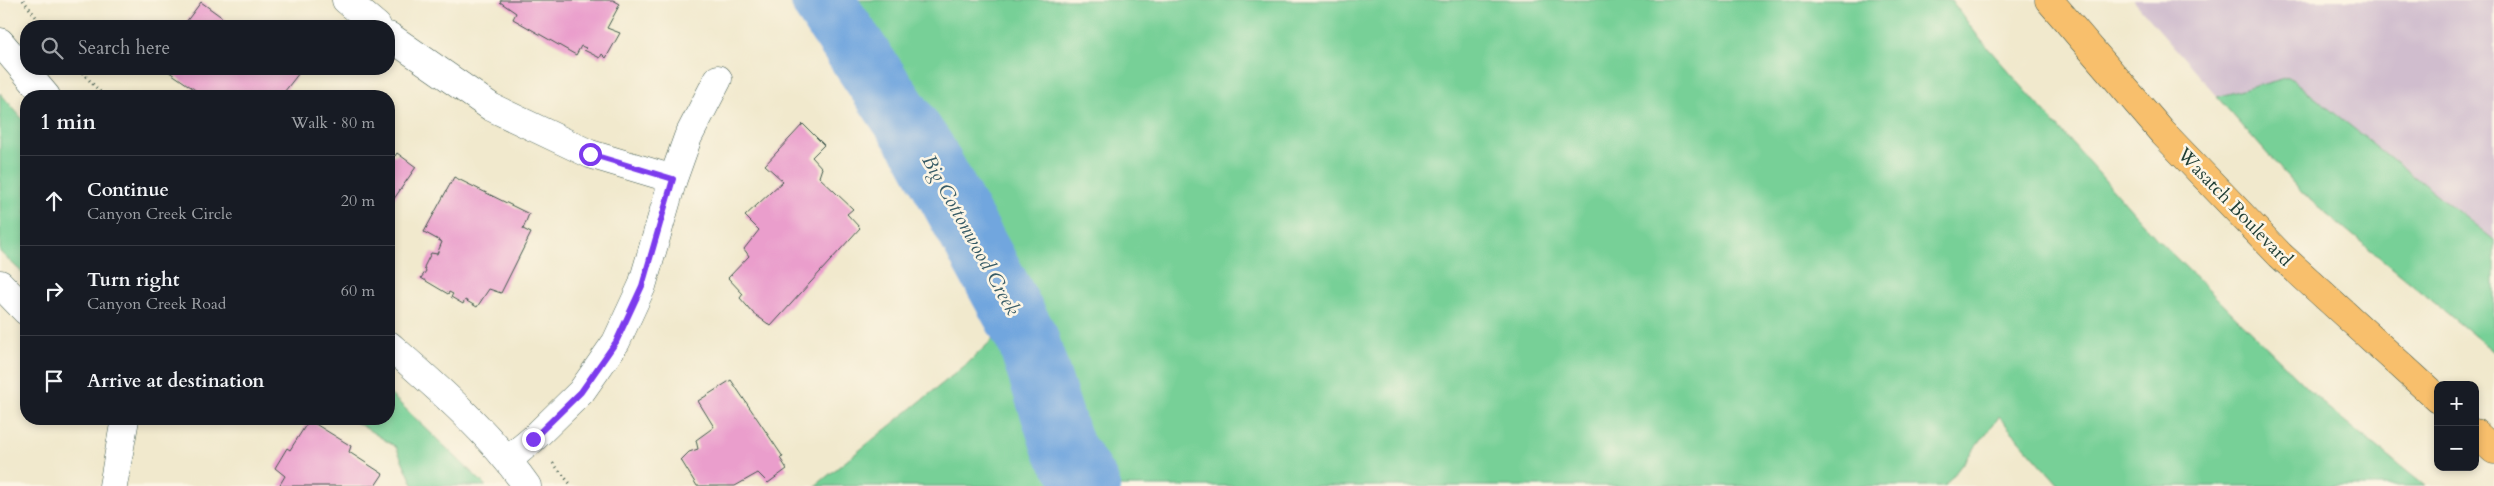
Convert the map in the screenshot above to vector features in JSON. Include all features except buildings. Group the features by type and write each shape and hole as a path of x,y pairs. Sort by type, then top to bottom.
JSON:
{"main road":[{"name":"Wasatch Boulevard","path":"2049,0 2162,132 2280,255 2434,395"},
{"path":"2479,437 2494,450"}],"street":[{"path":"346,0 370,20"},
{"path":"395,40 491,107 590,154 673,179"},
{"path":"0,42 20,65"},
{"path":"28,75 41,90"},
{"path":"508,460 533,439 581,392 616,342 642,286 673,179 688,136 718,79"},
{"path":"0,284 20,305"},
{"path":"395,349 440,390 508,460 527,486"},
{"path":"113,486 124,425"}],"path":[{"path":"23,0 39,20"},
{"path":"85,75 98,90"}],"shaded area":[{"path":"2133,0 2494,0 2494,352 2303,194"}],"green space":[{"path":"809,0 1951,0 1980,39 2156,238 2327,407 2425,486 2060,486 1999,417 1945,486 815,486 968,363 1013,320 927,173"},
{"path":"2289,77 2494,240 2494,352 2303,194 2217,97"},
{"path":"0,93 20,116 20,270 0,252"},
{"path":"395,399 486,486 414,486 396,447 361,425 395,425"}],"waterway":[{"name":"Big Cottonwood Creek","path":"822,0 924,150 1028,340 1062,445 1089,486"}],"route":[{"path":"533,439 581,392 616,342 642,286 673,179 590,154"}]}
